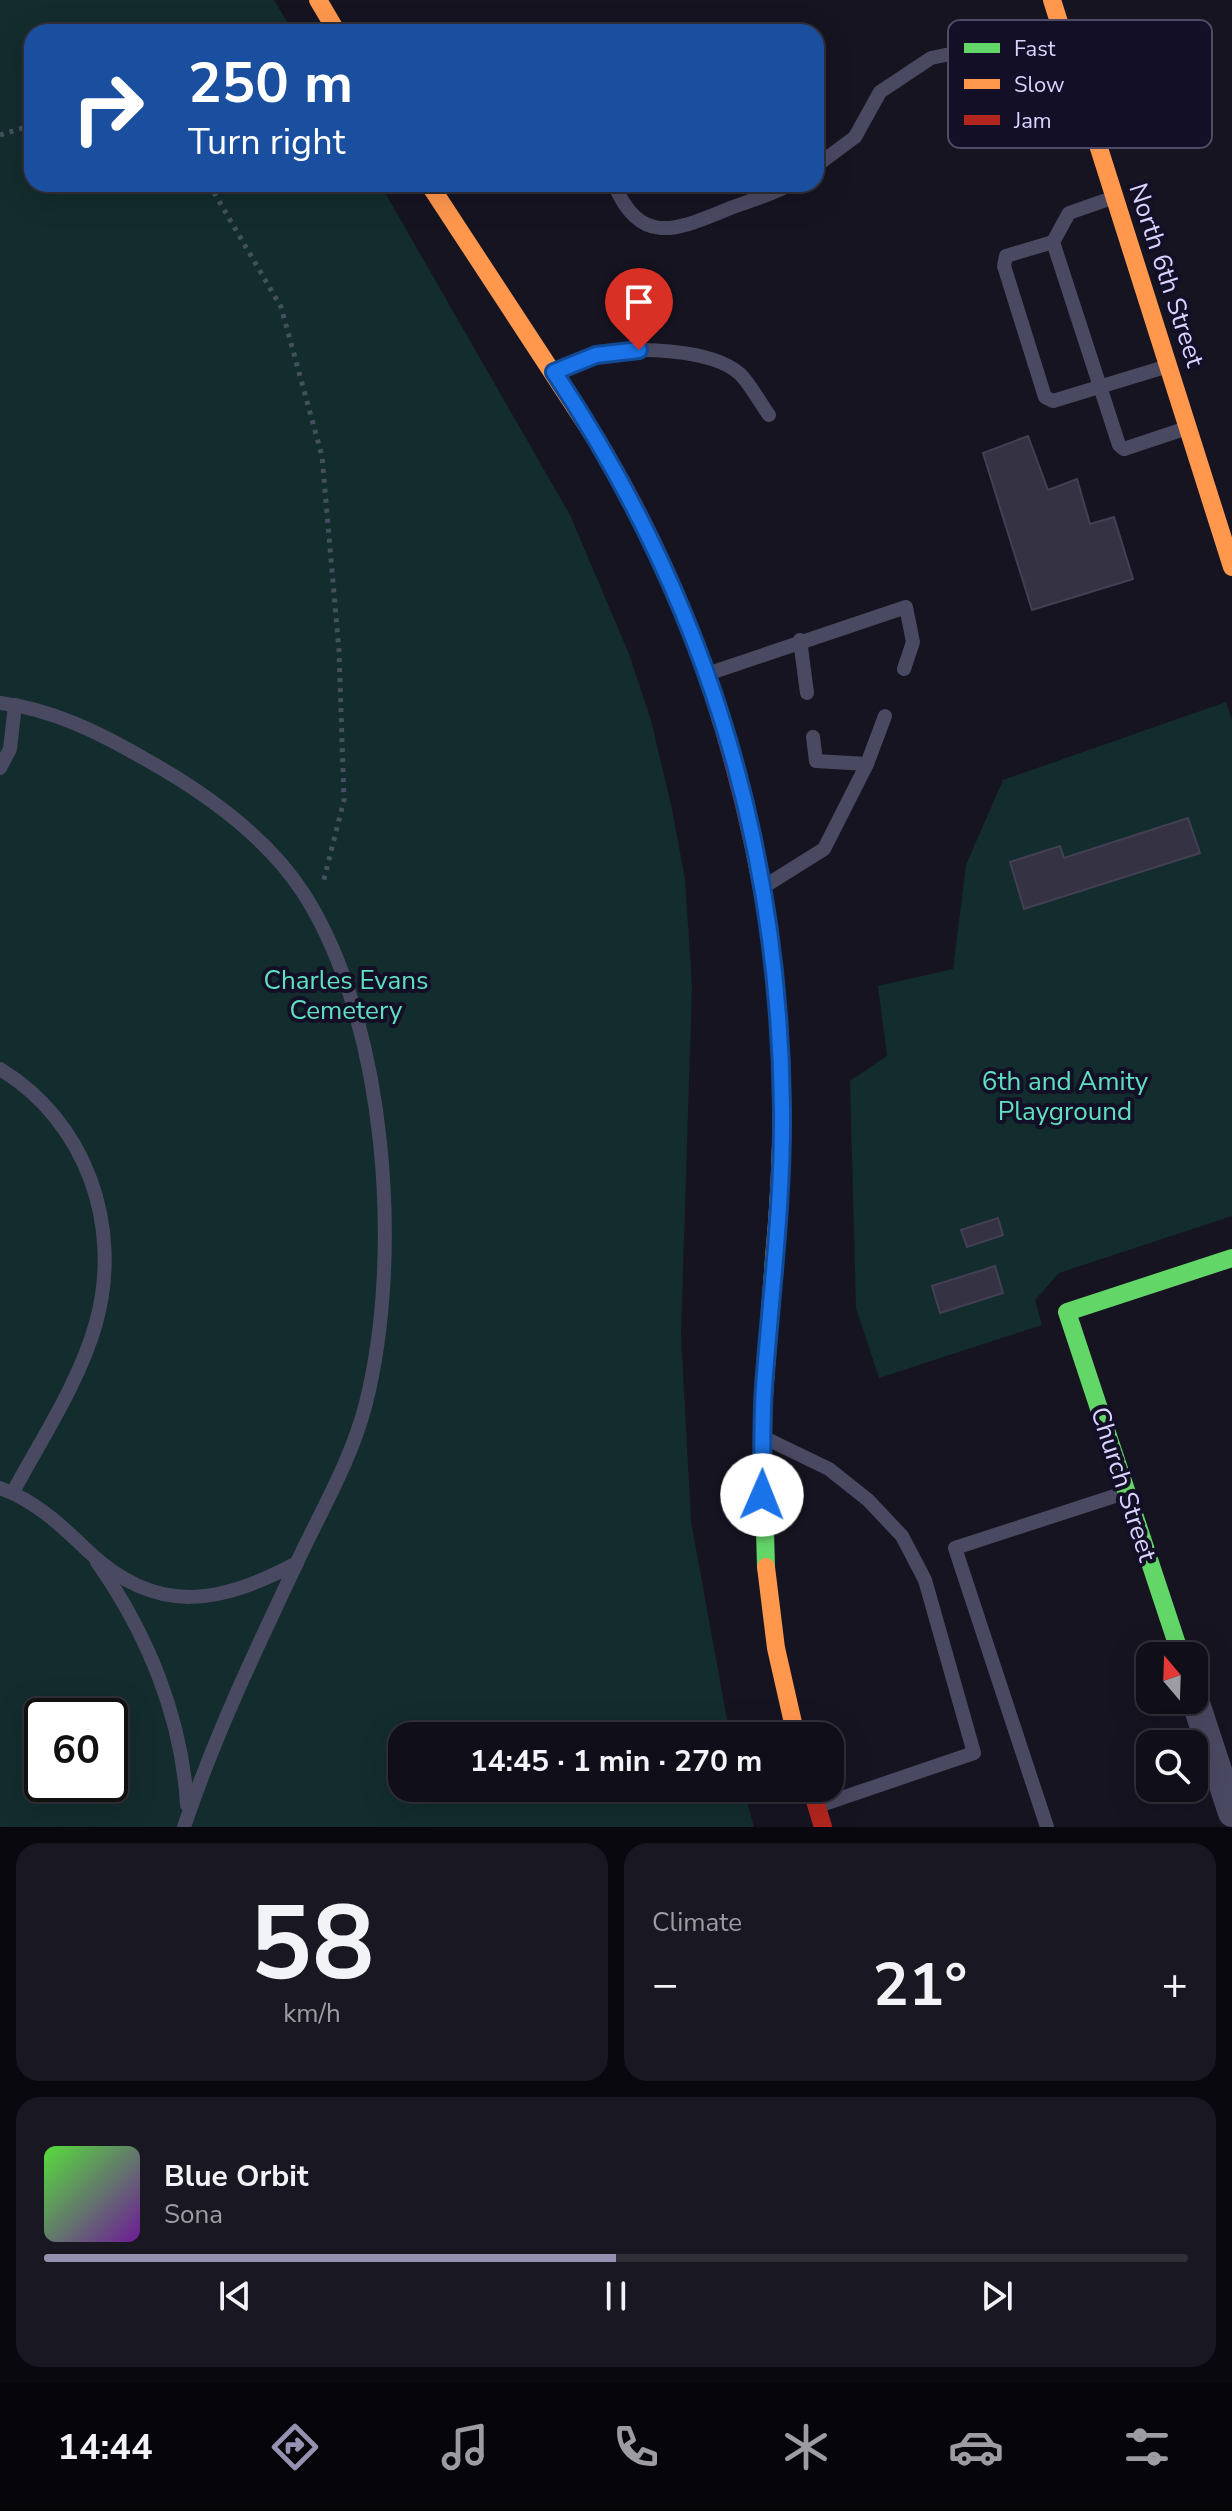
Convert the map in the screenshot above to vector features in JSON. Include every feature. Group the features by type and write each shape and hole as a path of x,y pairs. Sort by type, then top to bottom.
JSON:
{"main road":[{"path":"318,0 332,24"},
{"name":"North 6th Street","path":"1052,0 1058,20"},
{"name":"North 6th Street","path":"1099,148 1232,567"},
{"path":"434,192 554,372 624,485 672,581 709,674 747,814 761,888 777,1007 782,1107 781,1201 764,1377 762,1495 767,1580 775,1637 793,1722"},
{"name":"Church Street","path":"1176,1642 1067,1312 1232,1258"},
{"path":"816,1802 823,1827"}],"street":[{"path":"1200,1714 1232,1813"}],"lane":[{"path":"824,160 855,137 880,92 931,58 948,54"},
{"path":"617,192 623,206 642,222 672,231 771,192"},
{"path":"1114,197 1069,213 1053,242 1006,256 1004,266 1045,397 1053,401 1169,366"},
{"path":"1053,242 1119,445 1124,449 1189,427"},
{"path":"554,372 596,355 639,350 687,355 716,361 739,374 769,415"},
{"path":"709,674 800,640 906,607 913,642 904,669"},
{"path":"800,640 807,693"},
{"path":"0,768 10,749 7,704 46,713 118,743 196,789 275,858 304,895 338,960 367,1051 381,1166 384,1281 375,1360 365,1405 348,1455 226,1714 186,1822"},
{"path":"761,888 824,849 867,764 885,716"},
{"path":"813,737 816,761 867,764"},
{"path":"0,1069 44,1102 70,1135 95,1192 103,1230 104,1276 95,1325 76,1376 6,1490 42,1511 92,1555 139,1584 186,1597 222,1596 248,1588 297,1563"},
{"path":"763,1437 829,1469 868,1500 902,1536 925,1580 974,1753 844,1789"},
{"path":"1047,1827 955,1548 1127,1492"},
{"path":"92,1555 135,1622 170,1709 183,1755 186,1822"}],"path":[{"path":"0,135 24,128"},
{"path":"214,192 281,307 322,456 339,651 344,800 315,915"}],"green space":[{"name":"Charles Evans Cemetery","path":"0,0 274,0 288,24 24,24 24,192 385,192 570,515 629,654 651,720 672,809 685,879 692,986 681,1335 691,1521 727,1722 388,1722 388,1802 747,1802 754,1827 0,1827"},
{"name":"6th and Amity Playground","path":"1226,702 1232,720 1232,1216 1059,1273 1035,1300 1042,1325 879,1378 856,1308 850,1081 887,1056 878,986 953,969 966,865 1003,780"}],"building":[{"path":"1028,436 1048,490 1077,479 1090,524 1114,517 1133,579 1032,610 983,453"},
{"path":"1188,818 1200,853 1024,909 1010,862 1060,846 1064,858"},
{"path":"998,1218 1003,1235 967,1247 961,1230"},
{"path":"995,1266 1003,1293 940,1313 932,1286"}],"traffic: fast":[{"path":"766,1567 762,1422 774,1258"},
{"path":"1176,1642 1067,1312 1232,1258"}],"traffic: slow":[{"path":"318,0 332,24"},
{"path":"1052,0 1058,20"},
{"path":"1099,148 1232,567"},
{"path":"434,192 605,453"},
{"path":"755,853 772,953 780,1055 781,1157 774,1258"},
{"path":"766,1567 776,1648 793,1722"}],"traffic: jam":[{"path":"605,453 655,548 696,647 729,748 755,853"},
{"path":"815,1802 823,1827"}],"route":[{"path":"639,350 596,355 554,372 624,485 672,581 709,674 751,828 772,963 782,1107 781,1201 764,1377 762,1495"}]}
